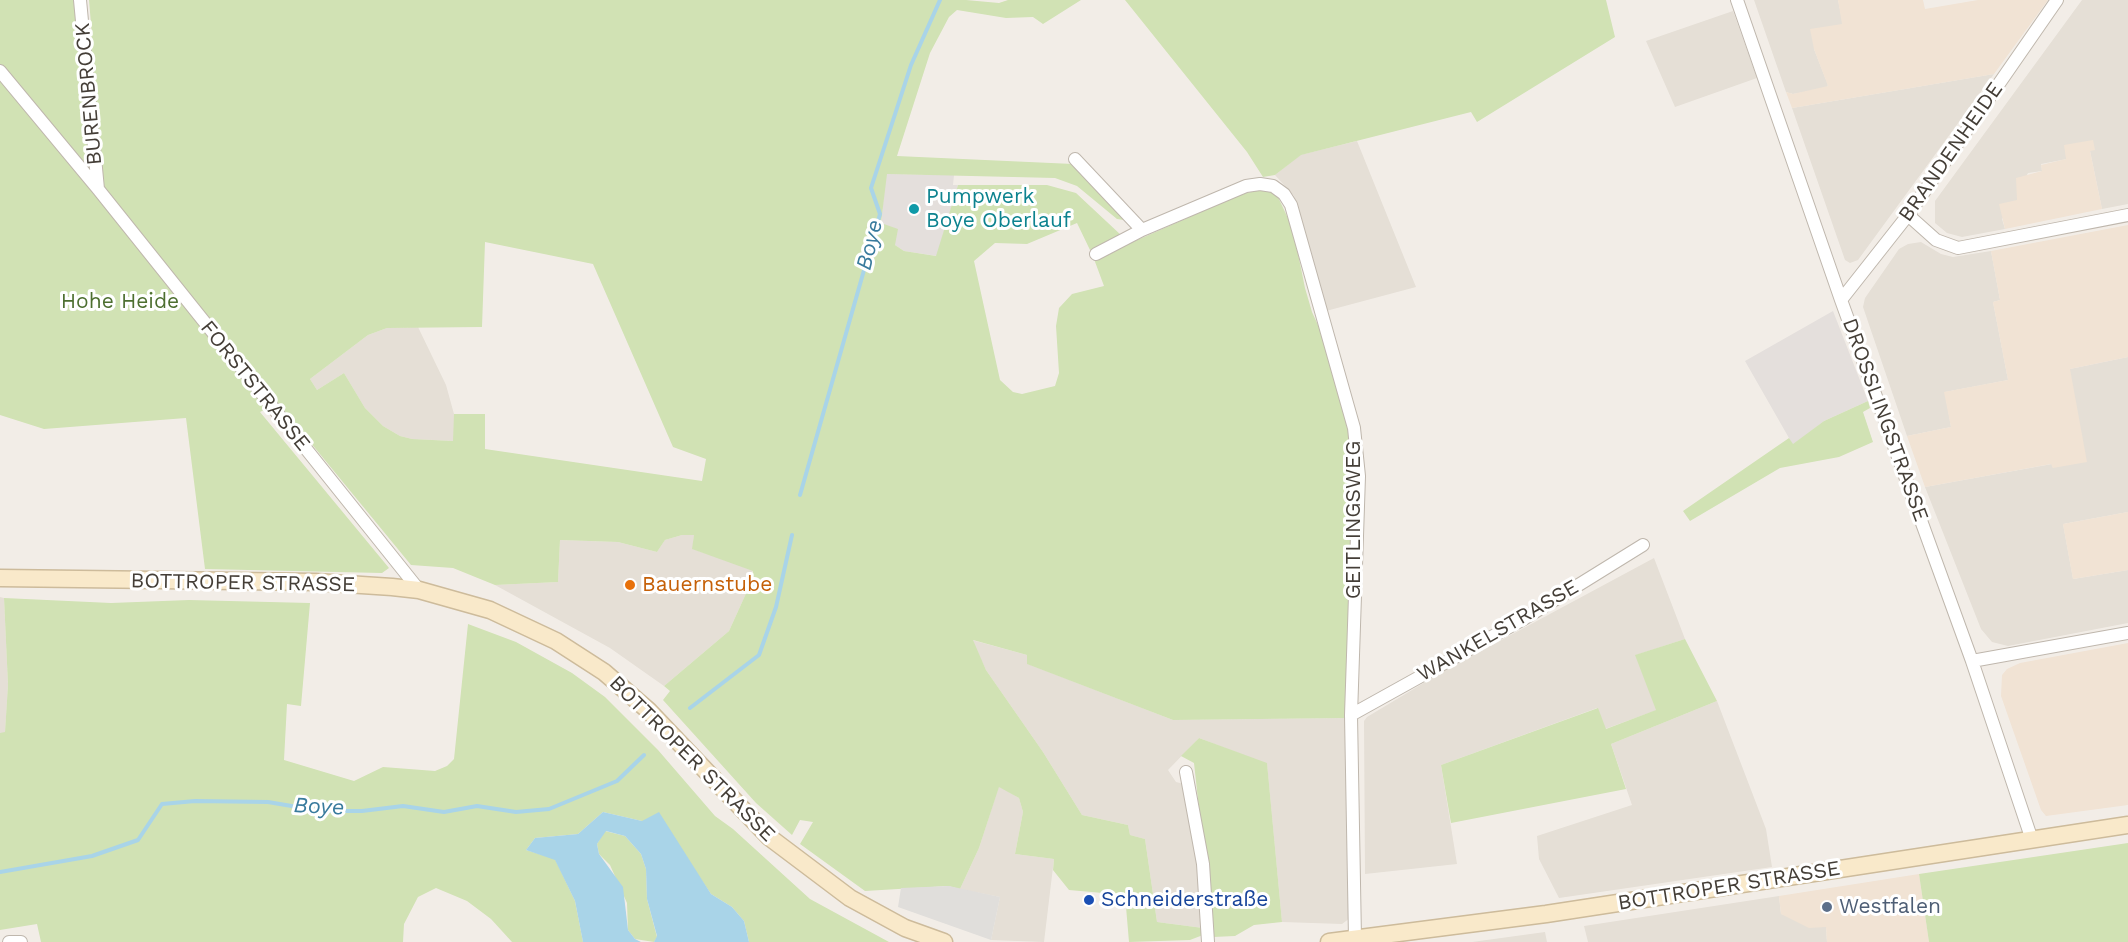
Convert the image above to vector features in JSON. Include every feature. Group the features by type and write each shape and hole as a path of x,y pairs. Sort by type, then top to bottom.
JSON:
{"main road":[{"name":"BOTTROPER STRASSE","path":"0,578 316,582 418,590 490,610 556,641 604,672 649,711 769,837 849,898 905,928 944,942"},
{"name":"BOTTROPER STRASSE","path":"1329,942 1546,914 2128,825"}],"street":[{"name":"BURENBROCK","path":"80,0 98,189"},
{"name":"DROSSLINGSTRASSE","path":"1737,0 1841,300 1972,662 2032,840"},
{"name":"BRANDENHEIDE","path":"1841,300 1908,215 2057,0"},
{"name":"FORSTSTRASSE","path":"0,71 98,189 418,590"},
{"path":"1075,159 1142,230"},
{"name":"GEITLINGSWEG","path":"1096,254 1142,230 1246,186 1260,184 1273,186 1284,194 1291,205 1354,428 1359,476 1351,715 1355,939"},
{"path":"1908,215 1936,240 1958,248 2128,215"},
{"name":"WANKELSTRASSE","path":"1351,715 1522,620 1643,545"},
{"path":"1972,662 2128,633"},
{"path":"1186,772 1203,864 1208,942"},
{"path":"9,942 21,942"}],"shaded area":[{"path":"1754,0 1838,0 1843,24 1814,49 1828,85 1826,88 1793,94 1786,92"},
{"path":"1838,0 1923,0 1925,9 1978,0 2048,0 1994,74 1792,108 1786,92 1793,94 1828,86 1814,49 1810,29 1842,24"},
{"path":"2082,0 2128,0 2128,204 2102,209 2090,151 2065,145 2067,159 2041,164 2042,171 2028,173 2018,191 2017,200 2002,219 2005,229 1962,237 1947,233 1935,223 1935,201"},
{"path":"1733,11 1757,78 1675,107 1646,41"},
{"path":"1994,74 1858,260 1850,263 1845,260 1792,108"},
{"path":"2093,140 2095,150 2090,151 2102,209 2005,229 1999,204 2017,200 2016,178 2042,171 2041,165 2066,159 2064,145"},
{"path":"1357,141 1416,287 1326,311 1294,196 1275,175 1300,155"},
{"path":"886,174 954,175 953,185 958,185 937,256 904,251 895,245 881,224"},
{"path":"2128,225 2128,357 2070,369 2087,462 2053,468 2051,464 1925,487 1907,436 1951,427 1944,392 2008,380 1993,302 2000,300 1991,251"},
{"path":"1921,242 1941,254 1953,257 1991,251 2000,300 1993,302 2008,380 1945,392 1951,427 1907,436 1863,307 1865,298 1899,249 1908,244"},
{"path":"1833,311 1868,401 1824,421 1793,445 1745,361"},
{"path":"418,327 446,385 454,414 454,441 412,439 400,436 383,426 365,408 344,373 317,390 310,379 368,335 387,328"},
{"path":"2128,357 2128,512 2063,524 2073,579 2128,570 2128,623 2008,646 1992,642 1981,629 1925,487 2052,464 2053,468 2070,369"},
{"path":"2128,512 2128,570 2073,579 2063,524"},
{"path":"682,535 694,535 693,549 753,570 748,589 729,631 664,686 610,648 495,585 558,582 560,540 618,542 657,552 665,540"},
{"path":"1654,558 1685,639 1636,655 1657,710 1605,729 1597,708 1441,765 1457,864 1365,874 1364,721 1367,717 1442,672"},
{"path":"0,597 4,598 8,685 5,733 0,733"},
{"path":"972,640 1027,655 1028,664 1173,720 1346,718 1350,918 1342,924 1282,922 1267,764 1199,738 1168,770 1176,782 1184,784 1199,865 1203,928 1157,922 1145,839 1130,835 1128,825 1082,815 1043,752 986,670"},
{"path":"2128,643 2128,805 2046,816 2041,810 2001,696 2002,675 2007,669 2020,663"},
{"path":"1717,701 1766,829 1772,867 1559,898 1539,859 1537,836 1632,805 1611,744"},
{"path":"999,786 1019,798 1023,812 1015,854 1054,859 1044,942 991,940 1000,897 960,889 979,848"},
{"path":"1919,874 1929,942 1827,942 1826,927 1809,928 1781,914 1779,896"},
{"path":"949,886 1000,897 991,940 898,907 901,888"},
{"path":"1779,896 1781,914 1826,927 1827,942 1588,942 1584,926"},
{"path":"1545,932 1547,942 1472,942"}],"green space":[{"name":"Hohe Heide","path":"0,0 76,0 78,14 92,36 89,0 966,0 999,3 1008,0 1081,0 1043,24 1033,17 1006,18 957,10 949,17 930,53 897,156 1073,164 1124,220 1117,219 1077,186 1055,178 887,174 881,223 898,229 895,245 904,251 936,256 958,185 1047,185 1076,193 1122,236 1090,250 1077,223 1027,244 995,243 974,261 1000,380 1013,392 1022,394 1055,386 1059,373 1056,326 1059,308 1072,294 1104,286 1094,259 1242,194 1260,190 1269,191 1278,197 1293,229 1305,288 1312,312 1327,345 1350,432 1353,497 1346,718 1173,720 1027,664 1027,655 973,640 986,670 1043,752 1082,815 1128,825 1130,835 1145,839 1157,922 1203,928 1203,935 1190,940 1129,942 1125,895 1069,890 1053,870 1054,859 1015,854 1023,812 1019,798 999,787 979,848 960,889 948,886 865,891 800,844 813,822 800,820 792,835 756,803 663,700 670,691 664,686 729,631 748,589 753,571 692,549 694,535 682,535 665,540 657,552 618,542 560,540 558,582 495,585 453,568 411,565 278,403 260,412 389,568 382,573 205,569 186,418 44,429 0,415","holes":["485,242 593,264 673,447 706,459 702,481 485,449 485,414 454,414 453,441 412,439 400,436 383,426 365,408 344,373 317,390 310,379 368,335 387,328 482,327"]},
{"path":"1125,0 1606,0 1615,37 1477,122 1471,112 1301,155 1275,175 1263,177 1247,152"},
{"path":"1868,401 1870,408 1863,412 1873,442 1839,457 1780,468 1690,521 1683,511 1789,438 1793,444 1824,421"},
{"path":"4,598 111,603 189,600 310,603 301,706 287,704 284,760 354,781 383,767 435,771 447,766 454,759 468,624 516,642 572,673 605,697 658,750 715,816 733,829 810,899 889,942 749,942 744,921 732,907 711,894 670,833 642,821 603,812 578,834 535,838 526,850 555,859 575,901 583,942 512,942 491,919 467,901 436,888 418,897 404,924 403,942 41,942 37,924 0,930 0,733 5,732 8,685"},
{"path":"1685,639 1717,701 1611,744 1626,789 1451,823 1441,765 1598,708 1606,729 1656,710 1635,655"},
{"path":"1199,738 1267,763 1282,922 1254,925 1235,936 1213,937 1194,763 1181,756"},
{"path":"605,831 625,836 641,854 646,869 647,899 657,937 654,942 635,939 628,930 627,903 610,865 599,854 597,844"},
{"path":"2128,843 2128,942 1929,942 1919,874"}],"water":[{"path":"603,812 642,821 659,812 711,894 732,907 744,921 749,942 654,942 657,936 647,899 646,869 641,854 625,836 606,831 597,844 599,854 623,887 628,930 635,939 641,942 583,942 575,901 555,860 526,850 535,838 578,834"}],"waterway":[{"name":"Boye","path":"800,495 880,214 871,188 911,65 940,0"},
{"name":"Boye","path":"690,708 759,655 776,607 792,535"},
{"name":"Boye","path":"0,872 92,856 138,840 162,804 195,801 268,802 321,811 362,811 403,806 444,812 477,806 516,812 549,809 617,781 644,755"}],"place":[{"name":"Pumpwerk Boye Oberlauf","path":"914,209"},
{"name":"Bauernstube","path":"630,585"},
{"name":"Schneiderstraße","path":"1089,900"},
{"name":"Westfalen","path":"1827,907"}]}
